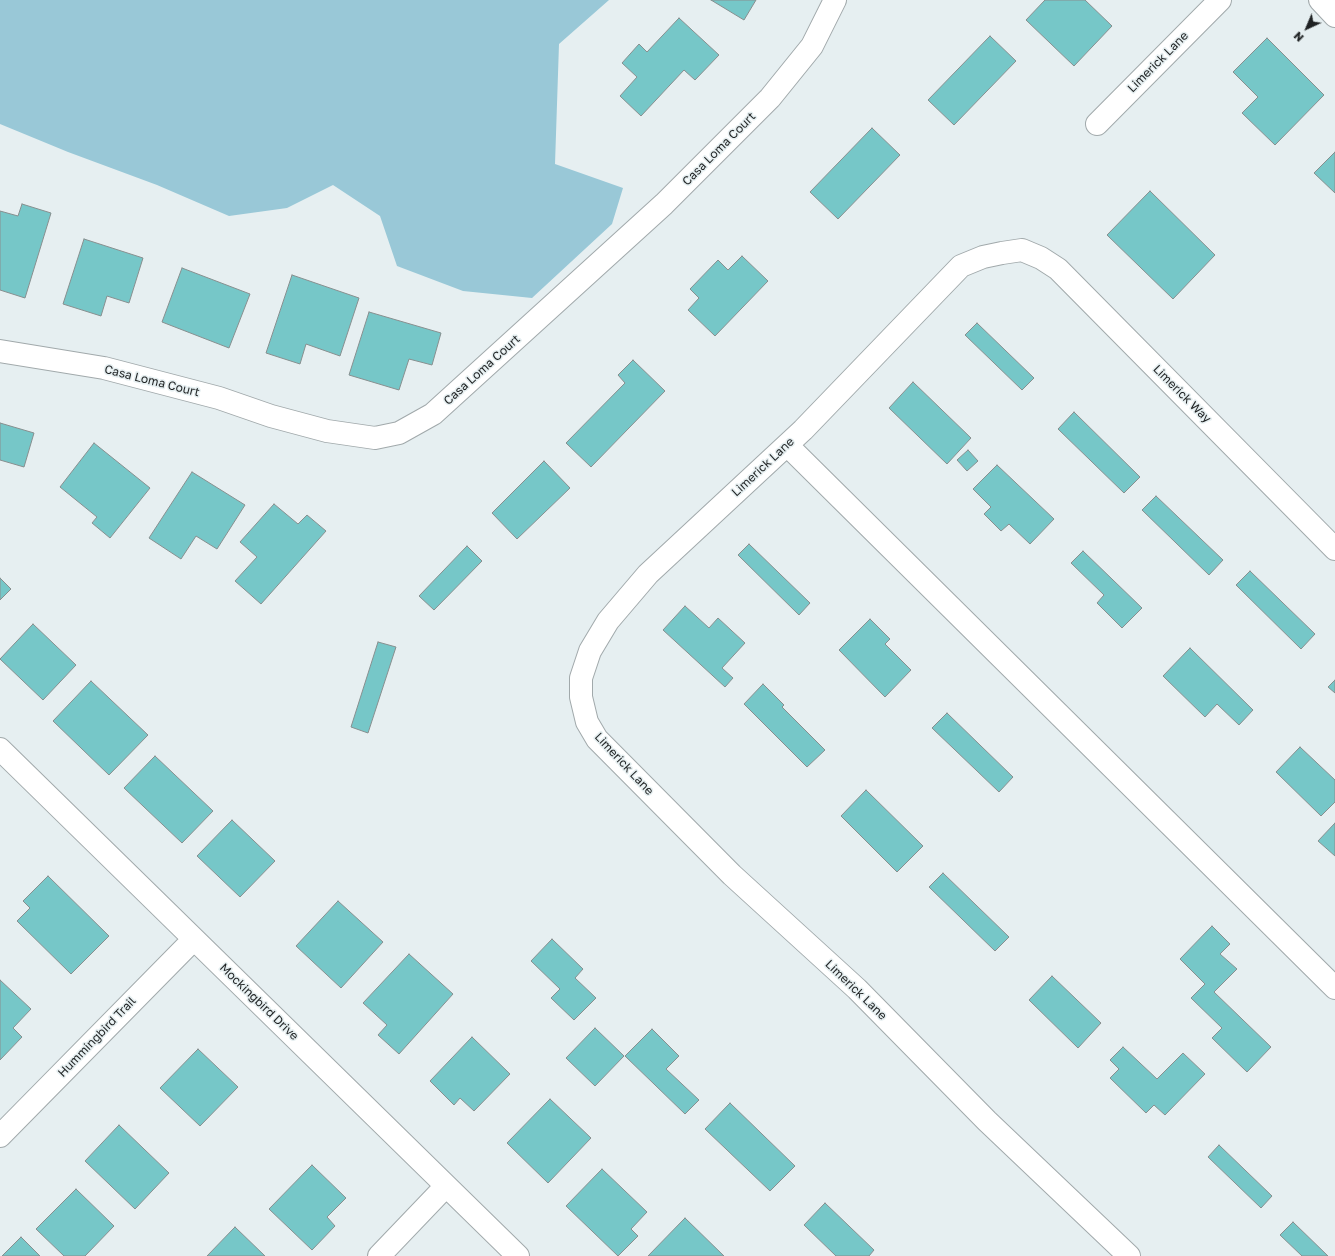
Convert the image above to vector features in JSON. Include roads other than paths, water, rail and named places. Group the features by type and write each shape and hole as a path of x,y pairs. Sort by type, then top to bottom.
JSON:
{"street":[{"name":"Casa Loma Court","path":"0,351 104,368 219,398 271,416 327,431 375,438 399,433 433,414 664,204 770,98 812,46 835,0"},
{"name":"Limerick Lane","path":"1097,124 1220,0"},
{"path":"1320,0 1335,16"},
{"name":"Limerick Lane","path":"1022,250 983,257 961,266 787,445 648,574 608,621 590,651 580,678 581,697 587,722 597,739 732,875 857,989 987,1121 1129,1256"},
{"name":"Limerick Way","path":"1022,250 1041,258 1058,269 1335,549"},
{"path":"787,445 1335,988"},
{"name":"Mockingbird Drive","path":"0,749 518,1256"},
{"name":"Hummingbird Trail","path":"0,1136 194,939"},
{"path":"379,1256 446,1186"}]}
